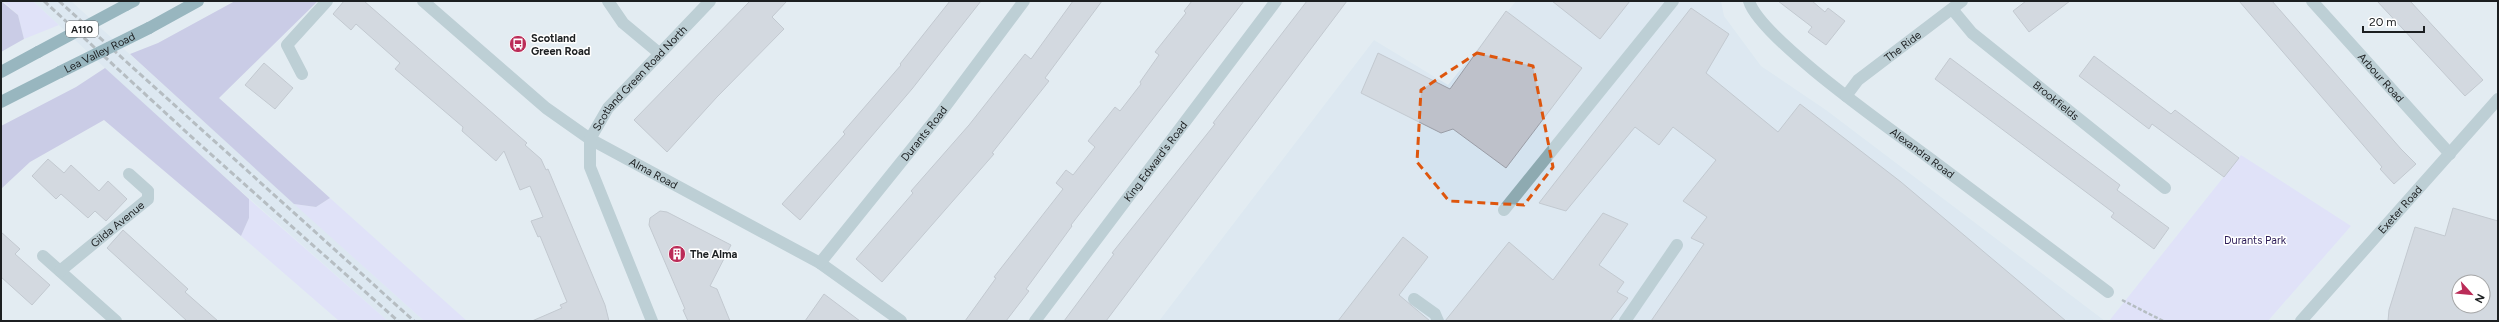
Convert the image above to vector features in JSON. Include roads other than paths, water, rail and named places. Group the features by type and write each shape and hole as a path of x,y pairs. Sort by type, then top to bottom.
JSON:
{"main road":[{"name":"Lea Valley Road","path":"1,102 149,28 198,1"},
{"name":"A110","path":"1,72 130,3"}],"street":[{"path":"302,74 287,45 328,1"},
{"name":"Alma Road","path":"423,1 546,108 590,139 820,263 901,321"},
{"path":"608,1 623,23 659,53"},
{"name":"Scotland Green Road North","path":"652,321 590,167 590,139 608,108 710,1"},
{"name":"Durants Road","path":"820,263 939,115 1024,1"},
{"name":"King Edward's Road","path":"1034,321 1276,1"},
{"path":"1504,210 1673,1"},
{"name":"Alexandra Road","path":"1749,1 1751,9 1782,42 1846,96 2108,292"},
{"name":"The Ride","path":"1846,96 1858,80 1962,1"},
{"name":"Arbour Road","path":"2312,1 2450,154"},
{"name":"Brookfields","path":"1952,9 1972,33 2165,188"},
{"name":"Exeter Road","path":"2301,321 2498,99"},
{"name":"Gilda Avenue","path":"60,271 148,199 148,191 129,174"},
{"path":"1625,321 1677,245"},
{"path":"43,256 116,321"},
{"path":"1414,299 1434,314 1438,321"}],"railway":[{"path":"44,1 196,141 398,321"},
{"path":"59,1 414,321"}],"place":[{"name":"Scotland Green Road","path":"518,44"},
{"name":"The Alma","path":"677,254"}],"park label":[{"name":"Durants Park","path":"2255,240"}]}
